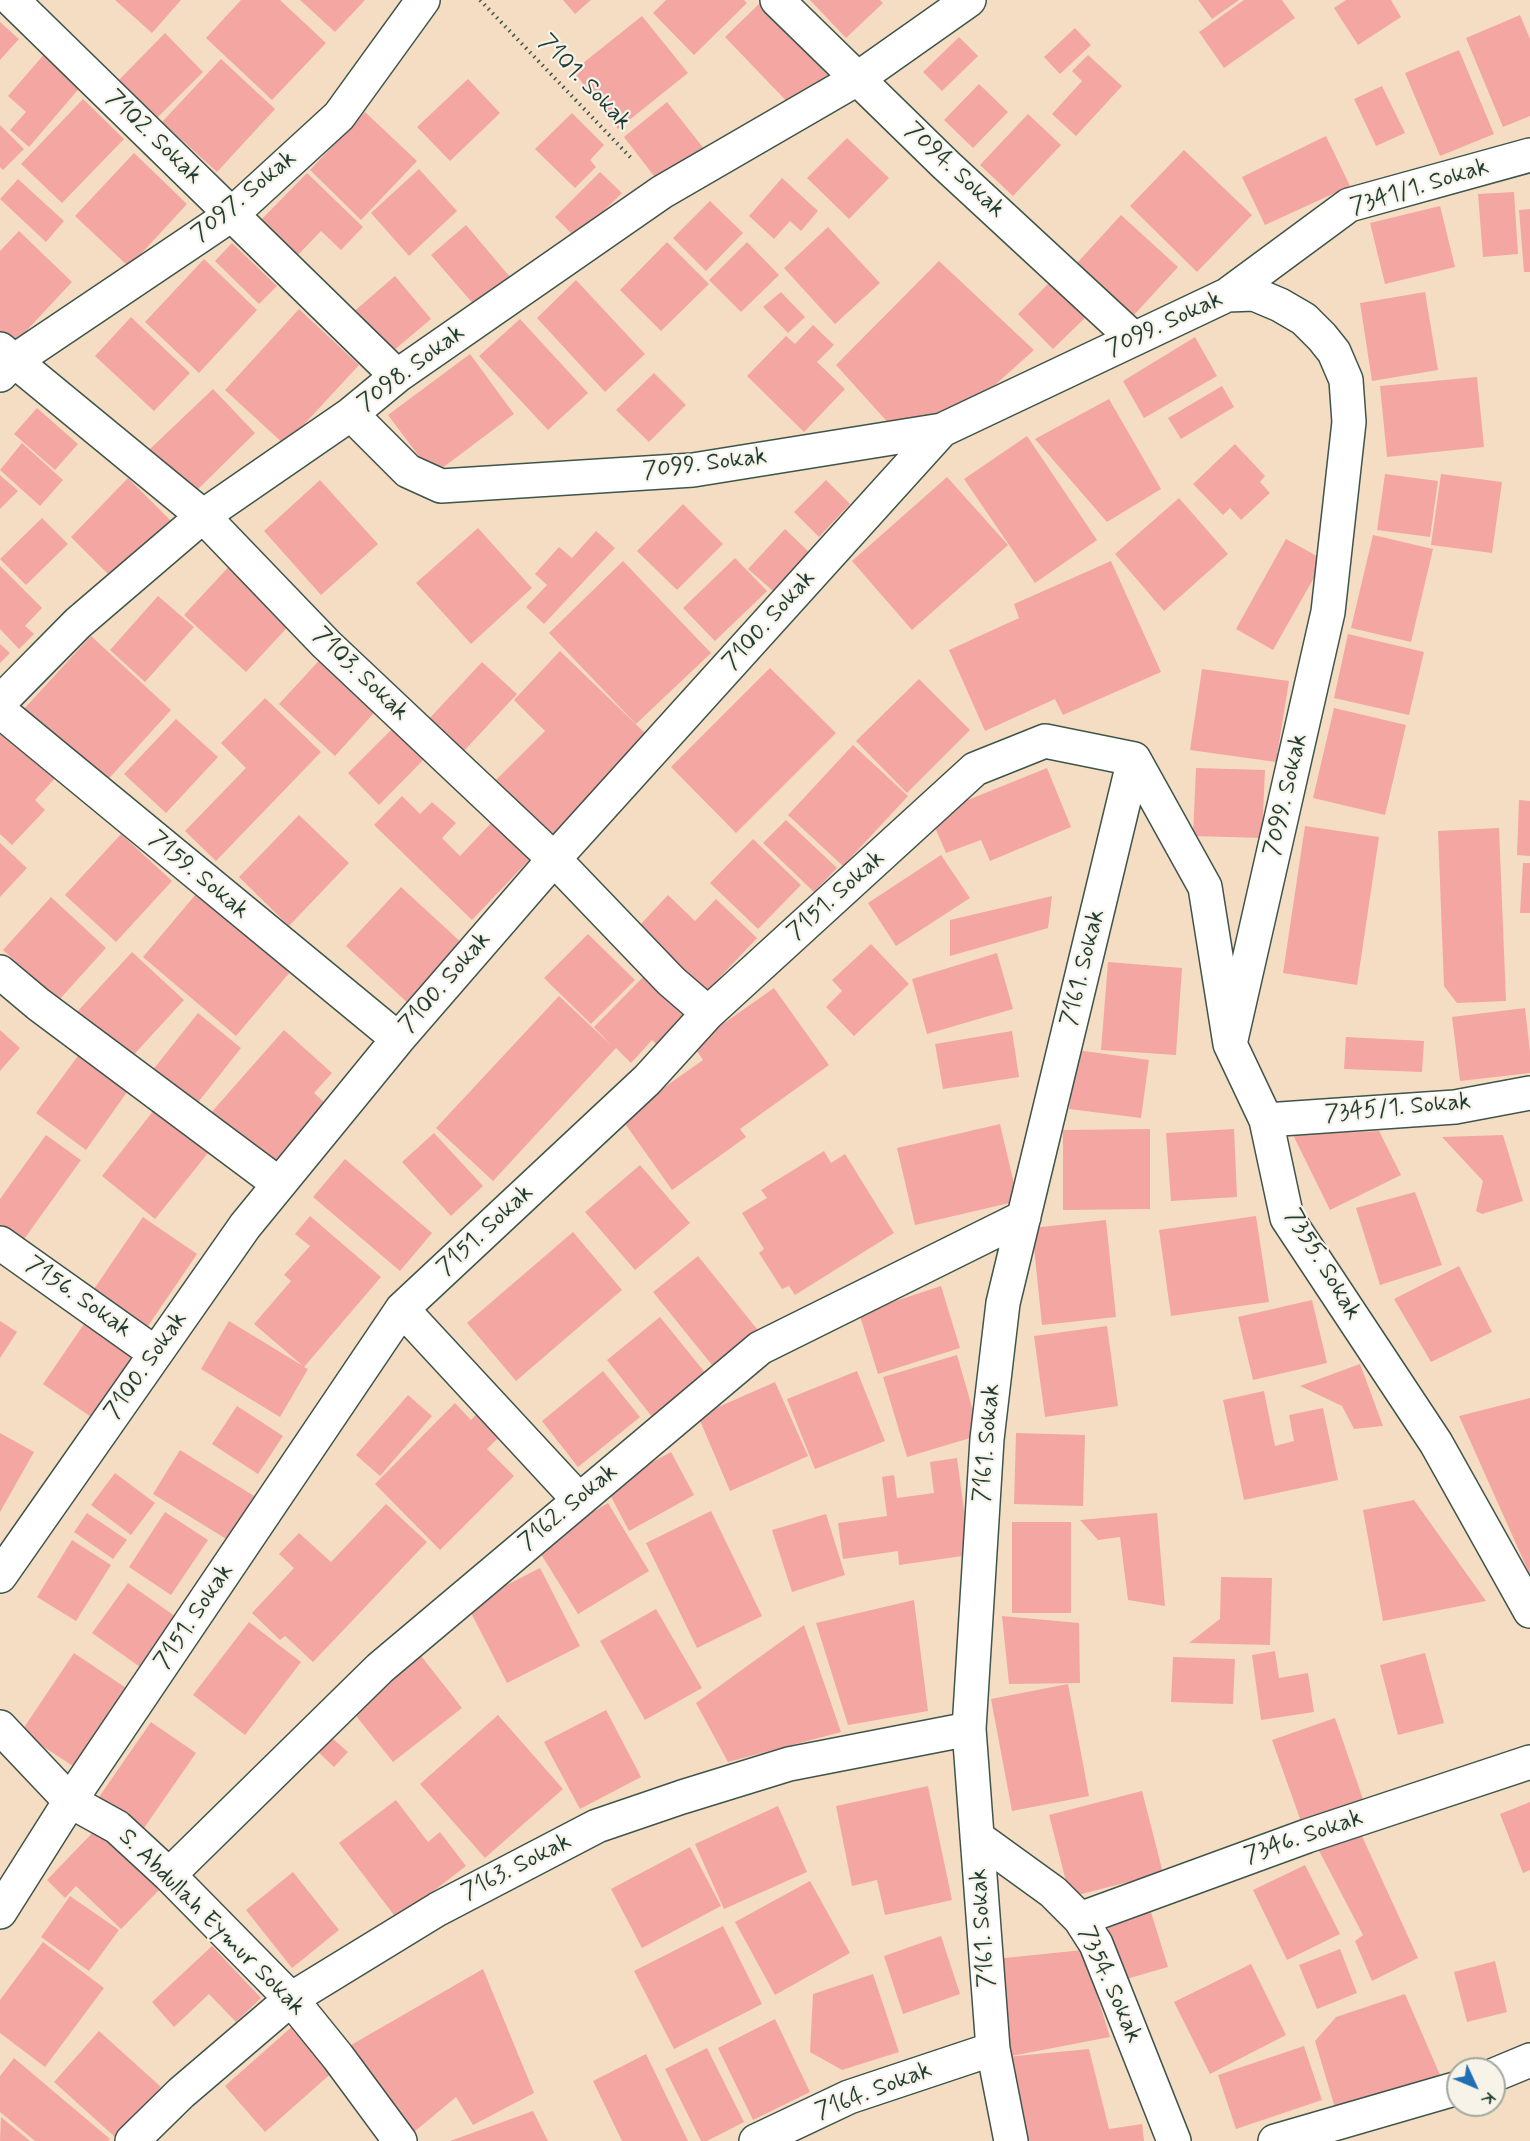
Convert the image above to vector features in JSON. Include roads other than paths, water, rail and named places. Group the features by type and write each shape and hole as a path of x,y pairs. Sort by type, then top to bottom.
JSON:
{"street":[{"name":"7102. Sokak","path":"12,0 397,376"},
{"name":"7097. Sokak","path":"5,362 231,215 339,116 423,0"},
{"name":"7094. Sokak","path":"777,0 946,165 1134,339"},
{"name":"7098. Sokak","path":"0,702 78,623 203,516 351,414 397,376 662,192 857,79 969,0"},
{"name":"7341/1. Sokak","path":"1227,294 1349,205 1530,155"},
{"name":"7099. Sokak","path":"351,414 408,471 441,486 693,470 942,430 1227,294 1254,294 1304,319 1334,352 1346,380 1349,422 1328,612 1230,1044"},
{"name":"7103. Sokak","path":"5,362 203,516 326,644 554,859 670,981 708,1013"},
{"name":"7100. Sokak","path":"0,1576 245,1226 398,1039 554,859 942,430"},
{"name":"7159. Sokak","path":"0,711 398,1039"},
{"name":"7151. Sokak","path":"0,1912 70,1801 402,1309 647,1080 708,1013 975,769 1045,741 1134,759"},
{"name":"7355. Sokak","path":"1134,759 1205,888 1230,1044 1266,1120 1287,1218 1436,1443 1530,1611"},
{"name":"7161. Sokak","path":"1011,2141 993,2049 969,1729 987,1439 1004,1303 1134,759"},
{"path":"0,972 38,1004 279,1184"},
{"name":"7345/1. Sokak","path":"1266,1120 1455,1107 1530,1093"},
{"name":"7162. Sokak","path":"169,1875 380,1668 760,1348 1024,1217"},
{"name":"7156. Sokak","path":"0,1243 155,1353"},
{"path":"402,1309 579,1500"},
{"name":"S. Abdullah Eymur Sokak","path":"0,1727 70,1801 117,1827 169,1875 291,1999 338,2057 400,2141"},
{"name":"7163. Sokak","path":"132,2141 181,2093 291,1999 438,1909 597,1826 789,1764 969,1729"},
{"name":"7346. Sokak","path":"1080,1919 1307,1836 1530,1762"},
{"name":"7354. Sokak","path":"977,1837 1053,1892 1080,1919 1096,1944 1174,2141"},
{"name":"7164. Sokak","path":"756,2141 849,2097 993,2049"},
{"path":"1506,2070 1530,2060"},
{"path":"1275,2141 1446,2091"}]}
